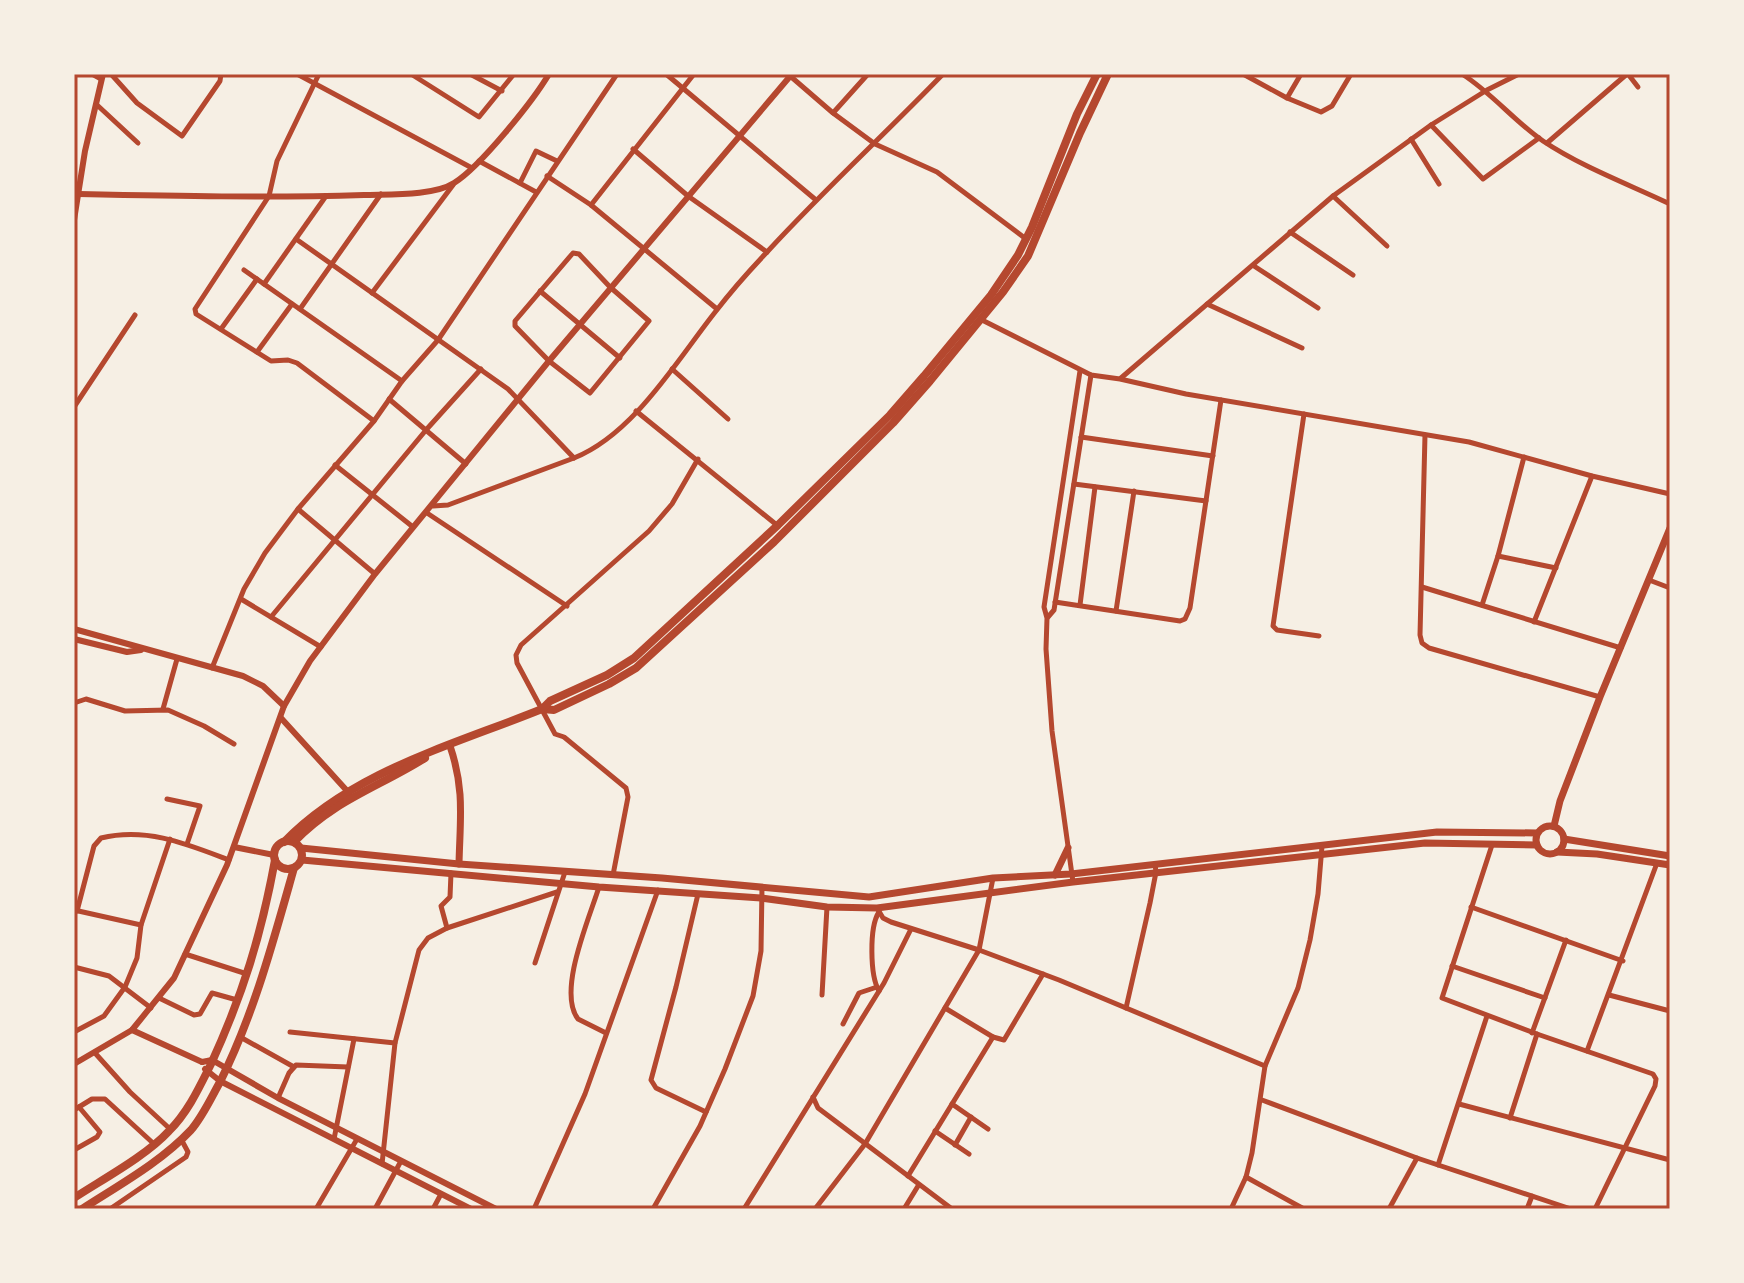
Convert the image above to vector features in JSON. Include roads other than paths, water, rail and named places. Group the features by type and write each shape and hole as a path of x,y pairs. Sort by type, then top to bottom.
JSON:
{"highway":[{"path":"1030,241 1077,114 1097,74"},
{"path":"74,1198 154,1144 181,1119 212,1060 248,974 268,899 275,849 304,822 349,793 413,759 542,709 550,701 607,675 634,658 782,528 977,318 1030,241 1108,74"},
{"path":"82,1209 165,1154 192,1128 242,1038 261,986 294,868 302,860 298,845 308,827 349,793"},
{"path":"284,842 298,845"},
{"path":"275,858 283,868 294,868"}],"main road":[{"path":"1554,826 1560,801 1600,697 1670,528"},
{"path":"450,746 460,775 459,864"},
{"path":"1322,850 1437,832 1537,833 1545,826 1554,826 1564,839 1557,852"},
{"path":"1537,833 1537,845 1544,853 1597,854 1670,865"},
{"path":"1564,839 1670,856"},
{"path":"298,845 558,888 658,889 878,910 1072,878 1322,850 1425,843 1537,845"},
{"path":"1055,875 1068,848"},
{"path":"302,860 459,864 869,897 993,878 1055,875 1072,878"},
{"path":"720,895 722,883"},
{"path":"798,902 801,891"}],"street":[{"path":"74,220 76,193 102,77 92,74"},
{"path":"111,74 143,108 184,136 220,81 221,74"},
{"path":"297,74 472,168"},
{"path":"319,74 277,161 269,196 196,306 196,314 274,362 288,360 297,363 374,421"},
{"path":"411,74 476,117 481,117 514,74"},
{"path":"470,74 502,91"},
{"path":"372,293 453,184 479,161 549,74"},
{"path":"212,668 252,573 298,509 438,340 617,74"},
{"path":"666,74 816,200"},
{"path":"591,205 694,74"},
{"path":"833,113 868,74"},
{"path":"433,506 448,505 574,458 608,438 672,369 717,309 767,252 943,74"},
{"path":"1243,74 1321,112 1327,109 1351,74"},
{"path":"1287,98 1301,74"},
{"path":"1462,74 1487,90 1539,138 1563,153 1670,204"},
{"path":"1120,379 1333,196 1431,125 1519,74"},
{"path":"1547,143 1627,74 1638,87"},
{"path":"74,1064 132,1030 174,978 229,860 284,706 321,647 375,574 549,361 791,75 833,113 875,144 937,172 1030,241"},
{"path":"96,104 138,143"},
{"path":"1431,125 1483,179 1539,138"},
{"path":"1411,139 1439,184"},
{"path":"633,149 688,196 767,252"},
{"path":"519,183 536,151 557,161"},
{"path":"479,161 536,192"},
{"path":"547,176 591,205 717,309"},
{"path":"76,193 326,196 435,190 453,184"},
{"path":"300,309 381,194"},
{"path":"264,284 326,196"},
{"path":"1333,196 1387,246"},
{"path":"1290,232 1353,275"},
{"path":"296,239 481,369 519,399 574,458"},
{"path":"573,253 579,254 610,287 649,321 589,394 549,361 515,326 515,321 540,291 573,253"},
{"path":"1254,266 1318,308"},
{"path":"244,270 402,381"},
{"path":"221,329 257,279"},
{"path":"540,291 620,358"},
{"path":"257,352 292,304"},
{"path":"1207,304 1302,348"},
{"path":"74,407 135,315"},
{"path":"977,318 1091,375 1469,442 1670,494"},
{"path":"271,617 334,538 481,369"},
{"path":"672,369 728,419"},
{"path":"1072,878 1050,716 1044,607 1080,371"},
{"path":"1047,618 1054,610 1091,375"},
{"path":"389,399 467,464"},
{"path":"1055,602 1180,621 1185,619 1190,608 1221,400"},
{"path":"636,411 782,528"},
{"path":"1304,414 1273,626 1277,630 1319,636"},
{"path":"1425,435 1420,635 1425,645 1600,697"},
{"path":"1081,437 1213,456"},
{"path":"1482,605 1524,457"},
{"path":"613,875 628,797 626,788 564,737 555,734 517,663 516,655 521,645 660,519 698,459"},
{"path":"335,465 414,528"},
{"path":"1534,622 1592,476"},
{"path":"1074,484 1206,501"},
{"path":"1080,605 1095,487"},
{"path":"1116,611 1134,491"},
{"path":"298,509 375,574"},
{"path":"427,513 567,606"},
{"path":"1498,556 1556,568"},
{"path":"1649,580 1670,588"},
{"path":"1422,587 1621,648"},
{"path":"241,599 321,647"},
{"path":"74,629 253,680 284,706"},
{"path":"74,639 127,652 141,650"},
{"path":"163,709 177,659"},
{"path":"74,702 92,700 125,711 163,709 204,726 234,744"},
{"path":"281,718 349,793"},
{"path":"167,799 200,806 187,844"},
{"path":"141,925 76,910 94,846 101,838 138,834 170,839 229,860"},
{"path":"74,1032 104,1016 125,987 139,950 141,925 170,839"},
{"path":"1492,843 1442,998 1653,1074 1656,1079 1595,1209"},
{"path":"234,847 275,858"},
{"path":"1231,1209 1246,1177 1262,1100 1265,1066 1301,976 1318,894 1322,850"},
{"path":"1587,1051 1657,863"},
{"path":"1126,1008 1155,868"},
{"path":"447,928 441,906 450,897 451,872"},
{"path":"535,963 565,872"},
{"path":"815,1209 865,1144 979,950 993,878"},
{"path":"653,1209 668,1187 706,1112 753,996 761,951 762,886"},
{"path":"599,887 572,978 570,999 578,1019 606,1033"},
{"path":"382,1164 395,1043 406,990 419,950 428,938 447,928 558,888"},
{"path":"534,1209 585,1094 658,889"},
{"path":"698,893 651,1080 656,1088 706,1112"},
{"path":"822,995 827,907"},
{"path":"1471,907 1623,961"},
{"path":"878,910 887,921 1043,974 1265,1066"},
{"path":"878,910 874,923 873,974 878,989"},
{"path":"744,1209 911,929"},
{"path":"1510,1118 1545,998 1566,940"},
{"path":"185,954 248,974"},
{"path":"1452,966 1545,998"},
{"path":"74,967 109,976 151,1008"},
{"path":"945,1008 999,1040 1006,1038 1043,974"},
{"path":"843,1024 859,993 878,989"},
{"path":"159,998 194,1015 200,1014 212,993 238,1001"},
{"path":"1609,995 1670,1011"},
{"path":"1438,1165 1487,1016"},
{"path":"132,1030 202,1062 212,1060 278,1098 496,1209"},
{"path":"290,1032 395,1043"},
{"path":"908,1176 993,1037"},
{"path":"242,1038 294,1067 307,1064 348,1067"},
{"path":"334,1139 354,1039"},
{"path":"95,1053 130,1092 171,1130"},
{"path":"202,1062 206,1072 220,1081 471,1209"},
{"path":"278,1098 294,1067"},
{"path":"813,1097 818,1108 952,1209"},
{"path":"74,1150 97,1137 100,1132 77,1108 92,1099 105,1099 154,1144"},
{"path":"1262,1100 1417,1158 1571,1209"},
{"path":"952,1104 988,1129"},
{"path":"1459,1104 1670,1160"},
{"path":"955,1145 971,1117"},
{"path":"935,1131 969,1154"},
{"path":"110,1209 186,1157 188,1152 181,1139"},
{"path":"316,1209 357,1139"},
{"path":"1389,1209 1417,1158"},
{"path":"375,1209 401,1161"},
{"path":"1246,1177 1304,1209"},
{"path":"904,1209 918,1186"},
{"path":"433,1209 441,1194"},
{"path":"1527,1209 1532,1196"},
{"path":"74,1198 82,1209"}]}
